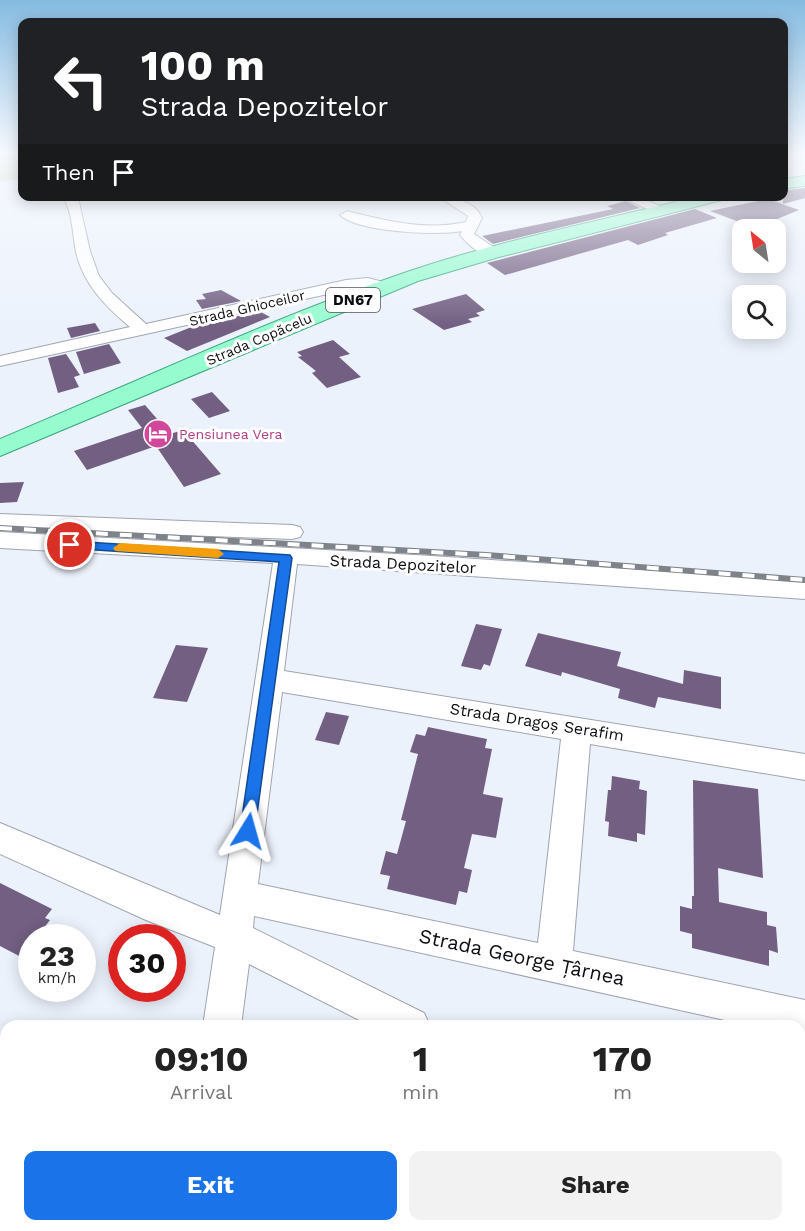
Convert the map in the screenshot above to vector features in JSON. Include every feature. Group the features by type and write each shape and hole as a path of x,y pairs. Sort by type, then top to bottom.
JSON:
{"main road":[{"name":"Strada Copăcelu","path":"0,448 385,287 493,253 661,211"}],"street":[{"path":"77,211 83,252 89,272 110,303 145,331"},
{"path":"470,211 475,218 470,232"},
{"path":"347,215 369,222 470,232 493,253"},
{"name":"Strada Ghioceilor","path":"0,361 145,331 346,285 368,284 385,287"},
{"path":"0,521 187,530 289,545 223,1020"},
{"name":"Strada Depozitelor","path":"0,540 289,545 432,564 805,590"},
{"name":"Strada Dragoș Serafim","path":"269,679 805,767"},
{"path":"554,964 577,728"},
{"path":"0,838 158,908 233,937 399,1020"},
{"name":"Strada George Țârnea","path":"239,896 805,1019"}],"building":[{"path":"601,211 626,211 493,244 482,236"},
{"path":"686,211 701,211 717,218 665,233 668,235 638,245 628,240 505,275 487,263"},
{"path":"711,211 795,211 777,219 732,219"},
{"path":"221,290 241,301 202,309 196,300 206,299 202,294"},
{"path":"466,294 485,310 476,313 480,316 468,319 472,322 444,330 412,309"},
{"path":"259,311 270,317 187,351 164,338 194,326"},
{"path":"95,323 100,331 71,338 67,328"},
{"path":"333,340 350,354 339,357 361,377 327,388 312,373 316,371 298,357 302,356 297,352"},
{"path":"109,344 121,363 84,374 76,352"},
{"path":"66,354 80,375 74,377 79,387 58,393 48,358"},
{"path":"212,392 230,411 209,418 191,399"},
{"path":"145,405 170,434 183,430 221,474 184,487 156,446 87,470 74,451 142,428 128,410"},
{"path":"24,482 17,502 0,503 0,483"},
{"path":"476,624 502,629 490,666 484,664 481,670 461,666"},
{"path":"538,633 621,652 617,666 683,684 684,670 721,677 721,709 658,697 655,708 618,698 620,689 562,672 561,676 525,666"},
{"path":"176,645 208,648 187,702 153,698"},
{"path":"326,712 349,716 339,745 315,740"},
{"path":"428,727 487,739 485,748 492,749 483,794 503,798 496,838 472,834 464,868 472,870 467,893 459,891 456,905 387,889 390,876 380,874 386,851 397,854 406,821 401,820 418,754 410,752 416,734 425,736"},
{"path":"612,776 640,781 639,789 647,791 645,835 637,833 637,842 608,836 609,822 605,821 608,790 611,790"},
{"path":"693,780 758,789 763,878 718,868 719,902 767,912 767,925 776,927 778,953 769,950 769,966 692,948 692,934 680,931 680,906 692,909 692,896 694,896"},
{"path":"0,883 52,909 45,918 50,920 47,924 18,924 18,955 0,946"}],"railway":[{"path":"0,528 486,555 805,580"}],"slow traffic":[{"path":"120,548 218,554"}],"place":[{"name":"Pensiunea Vera","path":"158,434"}],"route":[{"path":"70,545 286,558 248,831"}]}
